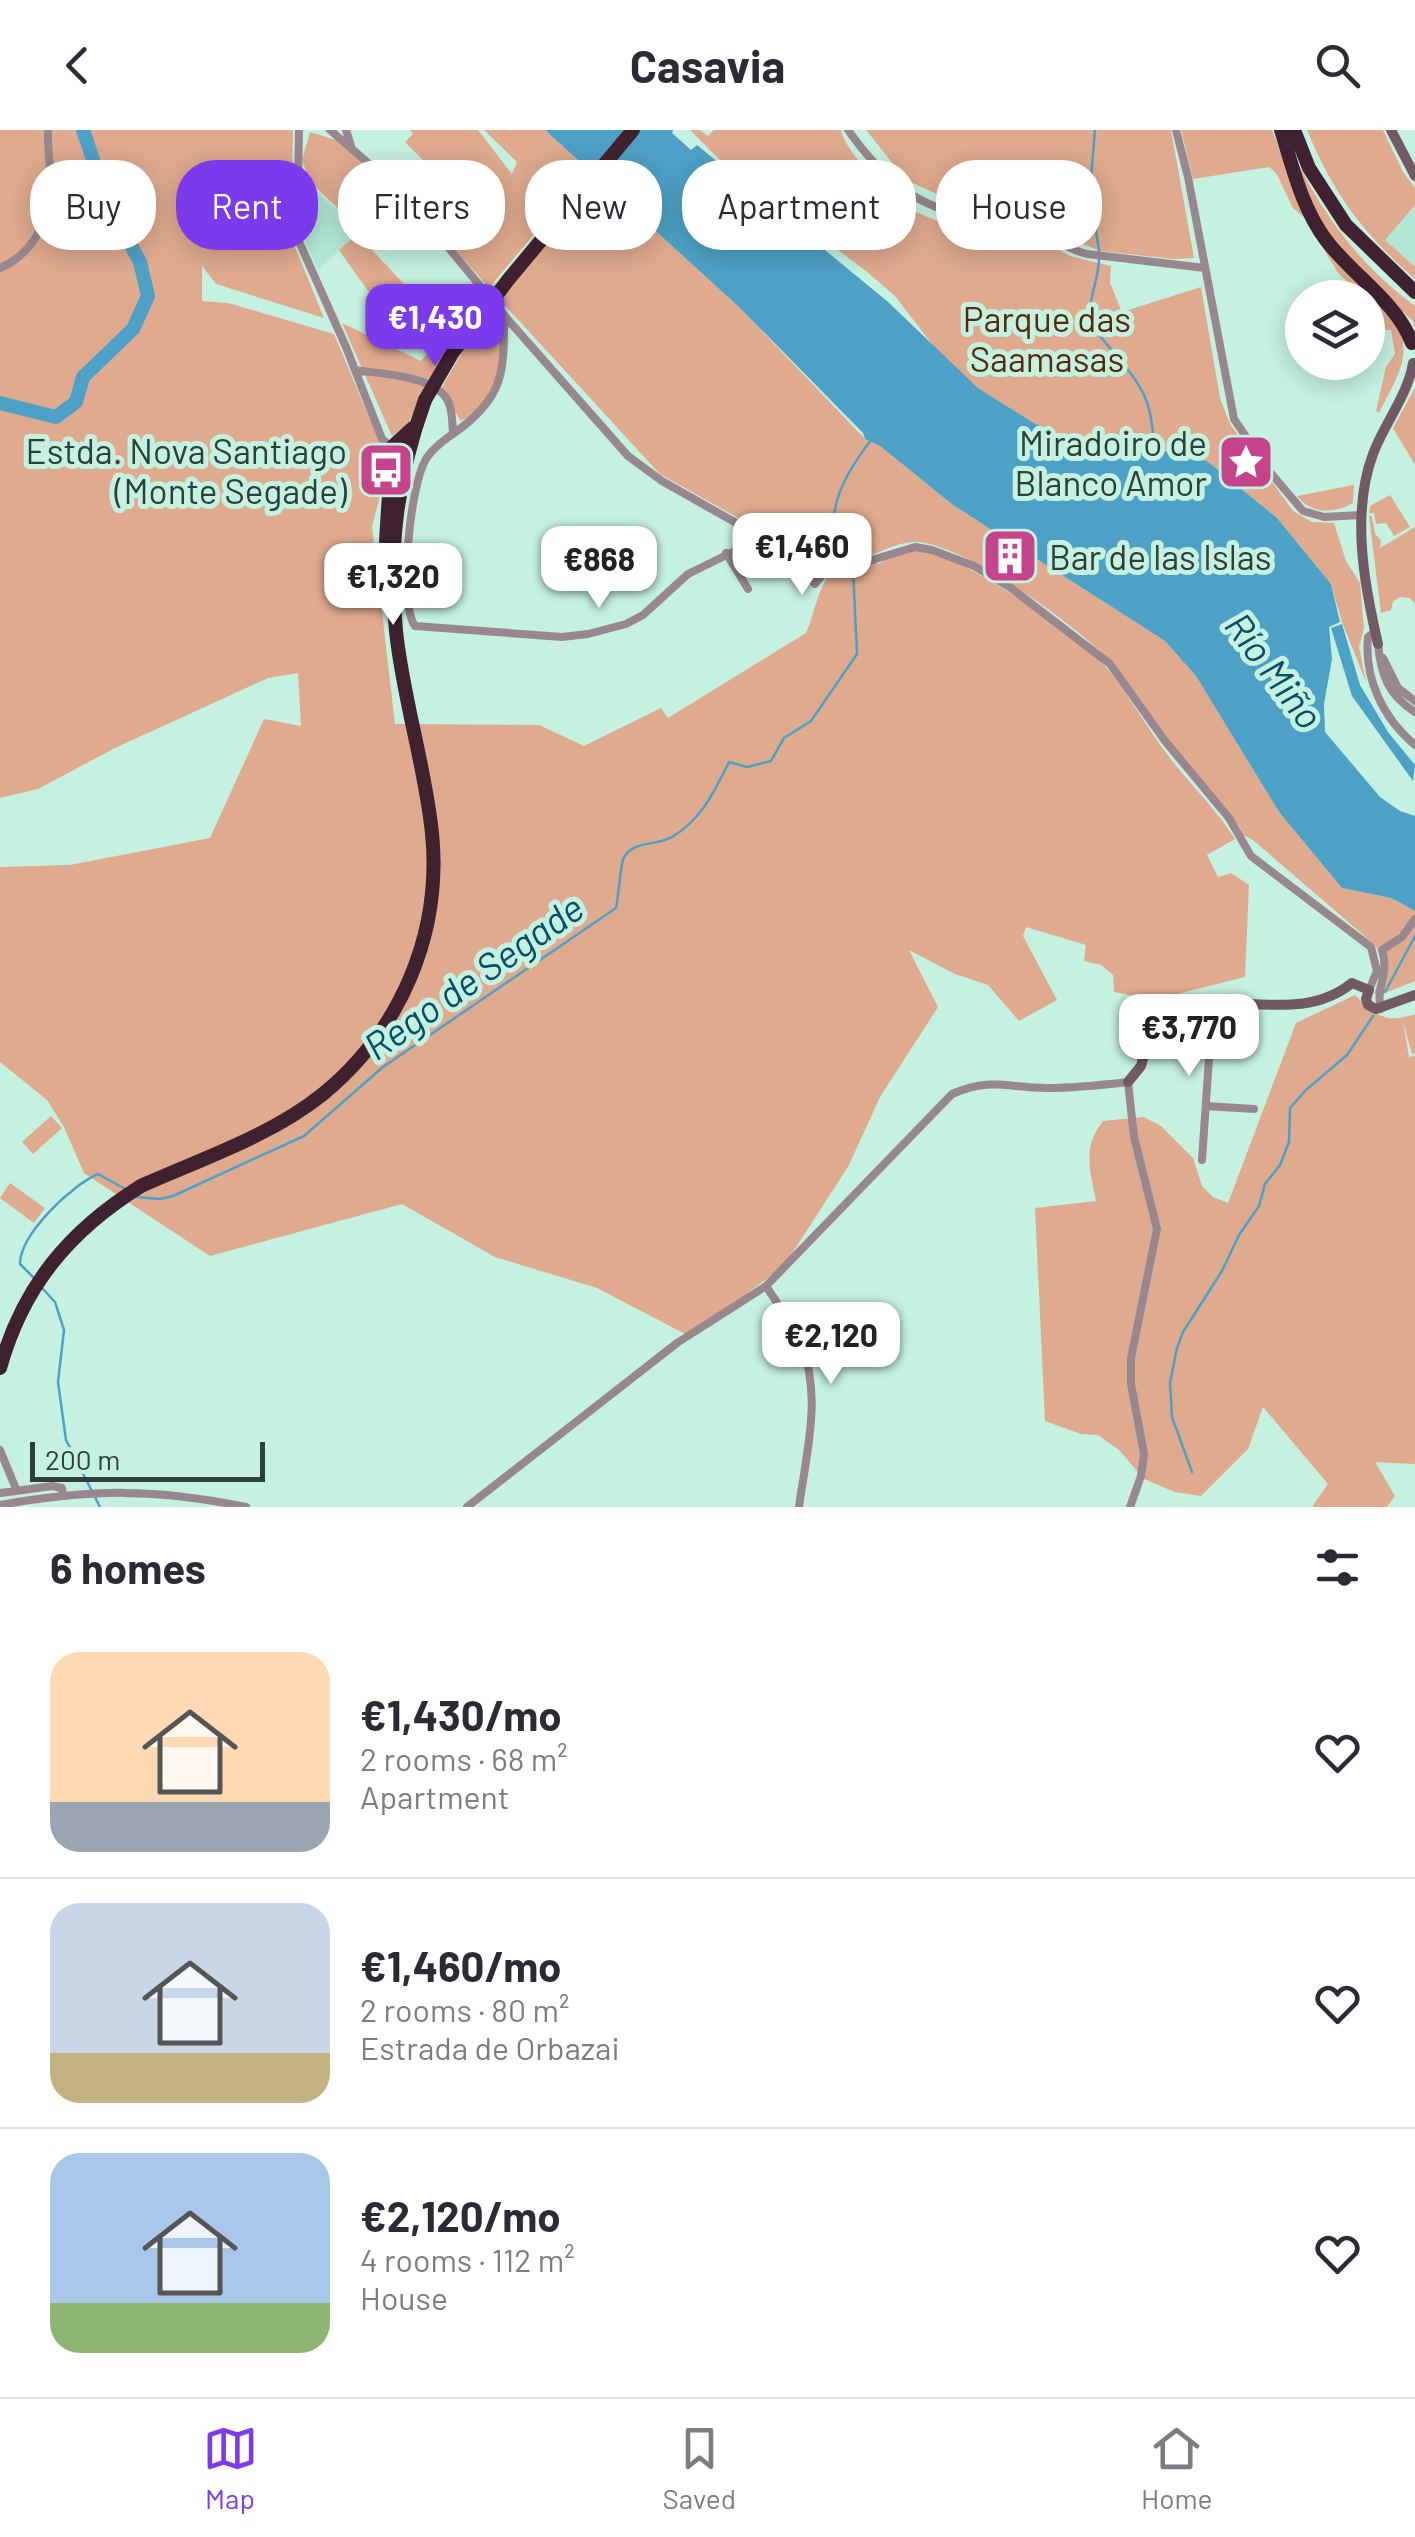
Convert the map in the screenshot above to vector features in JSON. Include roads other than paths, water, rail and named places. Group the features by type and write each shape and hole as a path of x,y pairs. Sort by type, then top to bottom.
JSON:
{"highway":[{"path":"392,556 416,424 425,400 453,352 508,280 633,130"},
{"path":"1281,130 1308,210 1326,240 1397,316 1414,341"},
{"path":"1298,135 1309,168 1346,225 1415,292"},
{"path":"0,1368 8,1340 32,1289 61,1249 119,1199 141,1186 284,1120 322,1095 378,1037 397,1009 413,973 424,942 434,871 432,830 396,636 400,592 385,523 392,447 416,424"}],"street":[{"path":"0,268 27,251 43,224 51,196 48,130"},
{"path":"299,130 297,237 382,439 392,447"},
{"path":"330,130 405,196 628,456 662,481 798,558 839,570 876,561 901,549 932,550 974,566 1046,613 1110,664 1176,756 1229,818 1251,856 1371,946 1377,971 1366,999 1368,1005 1382,1009 1415,995"},
{"path":"346,130 351,146"},
{"path":"848,130 893,189 918,200 950,212 1037,232 1087,254 1205,268"},
{"path":"1176,130 1229,406 1244,437 1302,511 1324,517 1361,515"},
{"path":"1391,130 1415,176"},
{"path":"509,321 504,326 503,371 496,390 485,408 425,460 407,489 400,592 415,626 562,637 600,630 643,615 688,574 761,538"},
{"path":"1414,341 1409,353 1412,372 1371,458 1361,515 1380,666 1388,689 1415,712"},
{"path":"355,370 420,382 443,394 451,409 452,434"},
{"path":"726,554 748,589"},
{"path":"798,558 814,584 828,568"},
{"path":"1377,638 1368,636 1370,678 1387,714 1415,745"},
{"path":"1377,638 1398,688 1415,702"},
{"path":"1382,1009 1378,996 1387,971 1382,950 1402,937 1415,919"},
{"path":"1130,1507 1144,1454 1131,1384 1131,1358 1157,1229 1134,1137 1128,1082 1141,1066 1154,1016 1213,1000 1295,1005 1326,1000 1352,983 1369,990"},
{"path":"1202,1160 1213,1000"},
{"path":"467,1507 677,1344 766,1286 952,1094 975,1084 1044,1088 1128,1082"},
{"path":"1206,1106 1254,1109"},
{"path":"766,1286 801,1343 811,1377 813,1398 799,1507"},
{"path":"0,1450 16,1489"},
{"path":"1,1493 52,1486 62,1488 64,1494"},
{"path":"0,1505 64,1494 158,1492 246,1507"}],"water":[{"name":"Río Miño","path":"545,130 673,130 691,150 697,145 715,160 682,160 682,250 825,250 887,301 978,388 1034,423 1061,435 1123,448 1149,449 1153,444 1157,449 1207,461 1277,518 1331,584 1340,622 1329,627 1332,659 1324,704 1325,732 1380,797 1415,816 1415,911 1391,898 1342,888 1279,812 1196,676 1165,641 953,505 880,446 865,439 740,308 662,237 662,160 578,160"},
{"path":"1342,624 1360,685 1388,732 1415,765 1413,781 1352,696 1331,628"}],"waterway":[{"path":"0,403 56,417 76,402 83,377 133,329 148,296 140,262 107,201 83,130"},
{"path":"1095,130 1091,178 1097,194 1099,251"},
{"path":"1099,259 1092,322 1143,392 1151,416 1153,446"},
{"path":"1099,334 1116,333"},
{"name":"Rego de Segade","path":"852,562 836,551 833,520 846,478 872,439"},
{"name":"Rego de Segade","path":"137,1197 173,1196 304,1136 383,1067 616,908 626,854 638,846 666,840 691,822 706,804 729,762 747,767 771,761 784,738 811,721 857,654 853,570"},
{"path":"1385,992 1415,936"},
{"path":"1192,1472 1172,1417 1170,1383 1183,1332 1259,1206 1265,1184 1280,1165 1289,1142 1290,1108 1347,1055 1373,1016"},
{"name":"Rego de Segade","path":"35,1279 20,1264 22,1252 38,1225 62,1199 98,1174 127,1190"},
{"name":"Rego de Segade","path":"43,1289 55,1302 64,1330 58,1382 66,1440 100,1507"}],"place":[{"name":"Miradoiro de Blanco Amor","path":"1246,462"},
{"name":"Estda. Nova Santiago (Monte Segade)","path":"386,470"},
{"name":"Bar de las Islas","path":"1010,556"}],"park label":[{"name":"Parque das Saamasas","path":"1047,338"}]}
